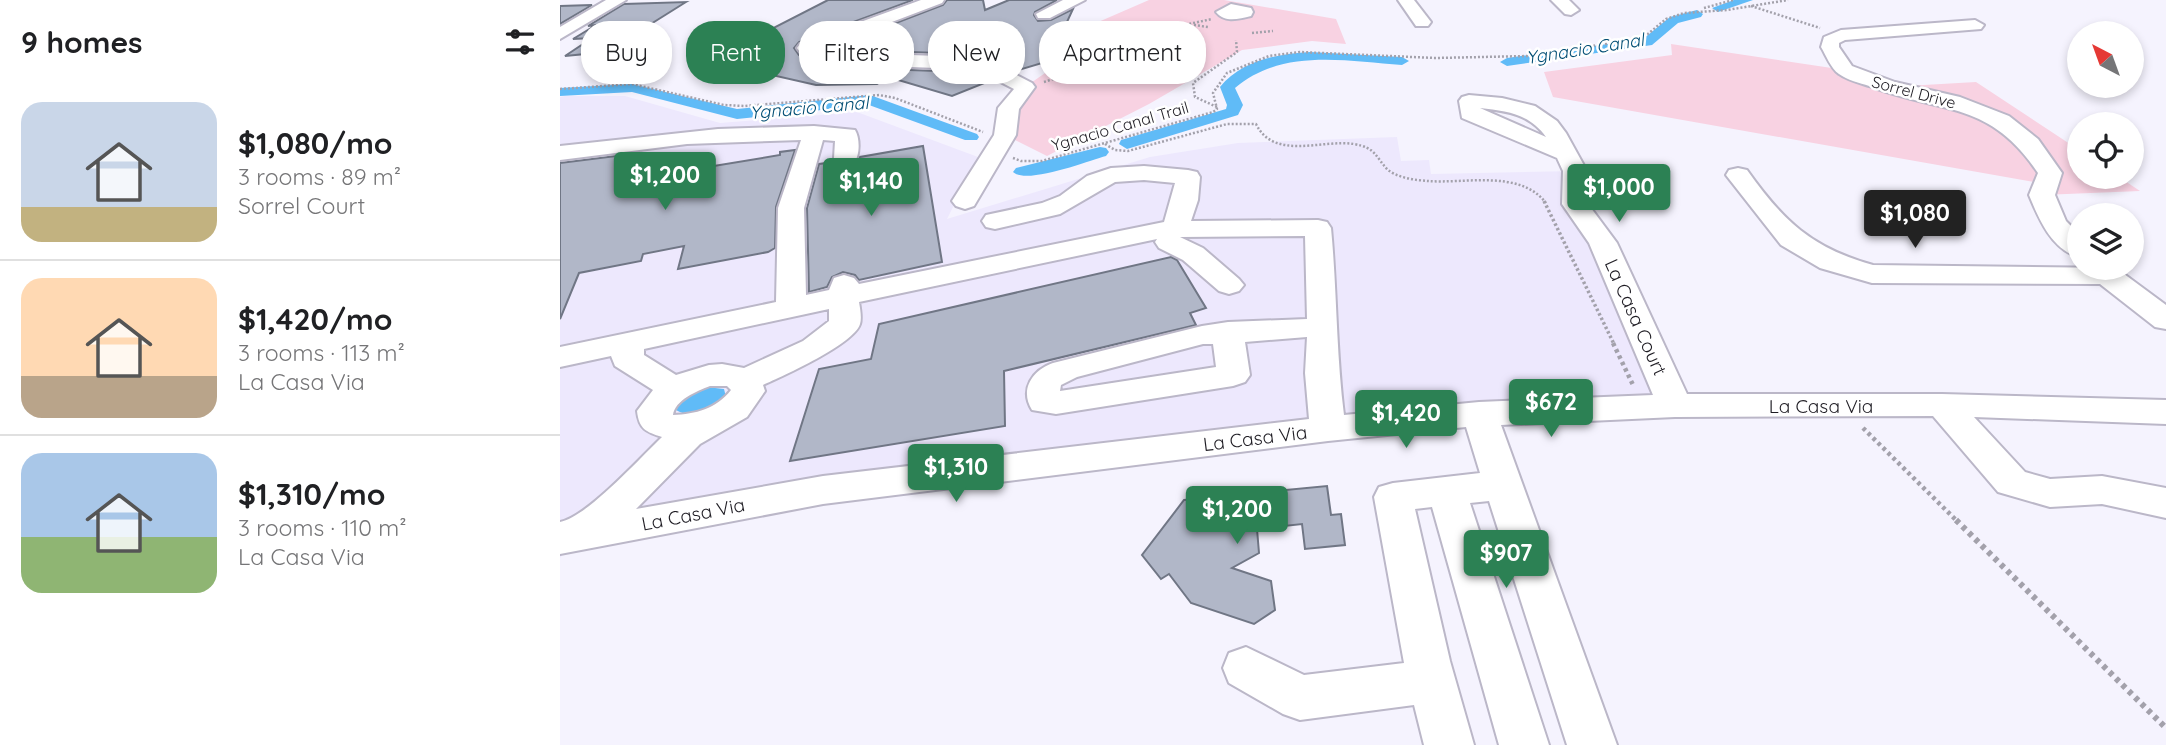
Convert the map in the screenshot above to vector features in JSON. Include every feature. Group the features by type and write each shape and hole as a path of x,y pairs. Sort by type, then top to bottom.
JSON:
{"street":[{"path":"560,34 618,0"},
{"path":"936,0 806,48 858,60 964,63 994,71 1025,87 1009,108 1005,135 965,201"},
{"path":"1044,14 1077,0"},
{"path":"1225,13 1247,0"},
{"path":"1406,0 1422,22"},
{"path":"1841,35 1975,25"},
{"name":"Sorrel Drive","path":"1841,35 1830,41 1830,47 1845,70 1889,87 1953,101 2001,121 2030,144 2050,173 2042,195 2054,224 2067,237"},
{"name":"La Casa Court","path":"1489,121 1567,154 1575,171 1575,204 1603,243 1675,406"},
{"path":"560,153 629,142 740,132 814,133 847,135 846,158"},
{"path":"791,308 791,208 814,133"},
{"path":"560,357 791,308 845,290 982,267 1061,270 1148,253 1172,235 1185,200 1188,177 1136,172 1102,178 1085,187 1073,199 1048,212 995,221"},
{"path":"1738,175 1791,239 1830,262 1872,274 2067,272"},
{"path":"1172,235 1318,228 1323,294 1322,383 1328,429"},
{"path":"1172,235 1228,285"},
{"path":"2113,280 2166,320"},
{"path":"746,381 814,348 834,335 845,324 845,290"},
{"path":"1228,331 1233,375 1056,403 1044,402 1044,383 1051,375 1202,335 1228,331 1322,327"},
{"path":"629,343 627,359 676,390"},
{"path":"566,544 616,505 687,435 723,416 741,402 748,391 746,381 737,376 714,376 676,390 654,411 656,422 664,426 682,428 709,422"},
{"path":"1942,405 2012,482 2050,494 2102,490 2166,503"},
{"name":"La Casa Via","path":"566,544 808,492 1328,429 1479,414 1675,406 1942,405 2166,412"},
{"path":"1479,414 1592,745"},
{"path":"566,544 594,500 664,426"},
{"path":"1449,745 1432,681 1393,497 1504,485"},
{"path":"1447,492 1524,745"},
{"path":"1245,668 1300,698 1432,681"}],"path":[{"path":"1701,10 1733,0"},
{"name":"Ygnacio Canal Trail","path":"560,89 632,84 724,105 744,106 879,95 895,97 990,135 1011,157 1028,162 1042,161 1216,110 1213,93 1227,74 1269,56 1300,52 1435,58 1529,56 1643,38 1666,19 1701,10 1788,0"},
{"path":"1750,6 1841,35"},
{"path":"1204,21 1225,13"},
{"path":"1252,33 1273,31"},
{"path":"1217,107 1199,102 1193,97 1193,83 1237,52 1236,40"},
{"path":"1025,87 1039,83"},
{"path":"1104,143 1121,151 1134,150 1229,123 1246,122 1256,124 1260,137 1269,143 1288,146 1351,144 1366,147 1377,153 1380,162 1389,171 1407,178 1432,182 1496,181 1528,188 1542,198 1552,213 1636,392"},
{"path":"1862,427 2166,728"}],"shaded area":[{"path":"1149,0 1224,0 1336,19 1346,44 1312,41 1242,50 1206,71 1206,21 1101,21"},
{"path":"1671,44 1845,70 1889,87 1976,82 2067,142 2067,189 2140,191 2042,195 2045,184 1553,97 1544,72 1672,55"},
{"path":"1039,77 1039,84 1183,84 1047,156 1005,135 1025,87"},
{"path":"625,96 720,123 857,112 978,157 947,219 1150,157 1238,143 1397,137 1401,161 1429,160 1431,174 1575,171 1575,204 1675,406 1479,414 578,536 560,558 560,97"}],"water":[{"path":"706,387 724,389 726,397 696,413 676,410 683,397"}],"building":[{"path":"828,0 913,0 856,21 799,21 799,42 794,48 799,55 799,81 785,78 785,22"},
{"path":"947,0 983,0 985,10 1009,0 1057,0 1035,12 1038,21 1051,20 1073,9 1067,21 1039,21 1039,64 1025,68 1025,21 928,21 928,53 914,52 914,21 901,21 943,5"},
{"path":"686,2 656,21 596,21 624,4"},
{"path":"592,5 560,24 560,6"},
{"path":"581,45 581,54 565,56"},
{"path":"914,70 928,71 928,84 982,84 952,96 912,84 914,84"},
{"path":"812,84 877,84 816,85"},
{"path":"923,146 942,262 859,280 855,275 843,272 832,277 827,287 809,292 807,208 819,164 834,162 838,166 854,166 860,157"},
{"path":"795,150 776,207 775,248 768,252 678,269 684,246 643,254 641,261 579,273 560,319 560,163 640,153 632,163 665,157 659,175 780,155 780,152"},
{"path":"1171,257 1177,260 1206,308 1190,313 1196,325 1004,371 1005,426 790,461 819,369 871,359 879,324"},
{"path":"1327,486 1331,515 1341,514 1345,545 1305,549 1302,524 1257,529 1259,553 1232,568 1271,581 1275,610 1254,624 1191,603 1169,574 1161,579 1142,555 1184,500"}],"waterway":[{"name":"Ygnacio Canal","path":"1718,8 1747,0"},
{"name":"Ygnacio Canal","path":"1507,62 1647,42 1674,20 1697,14"},
{"name":"Ygnacio Canal","path":"1127,144 1232,112 1235,105 1227,87 1244,73 1264,63 1310,56 1402,61"},
{"name":"Ygnacio Canal","path":"560,92 632,88 737,114 870,100 971,137"},
{"name":"Ygnacio Canal","path":"1022,172 1100,152"}]}
